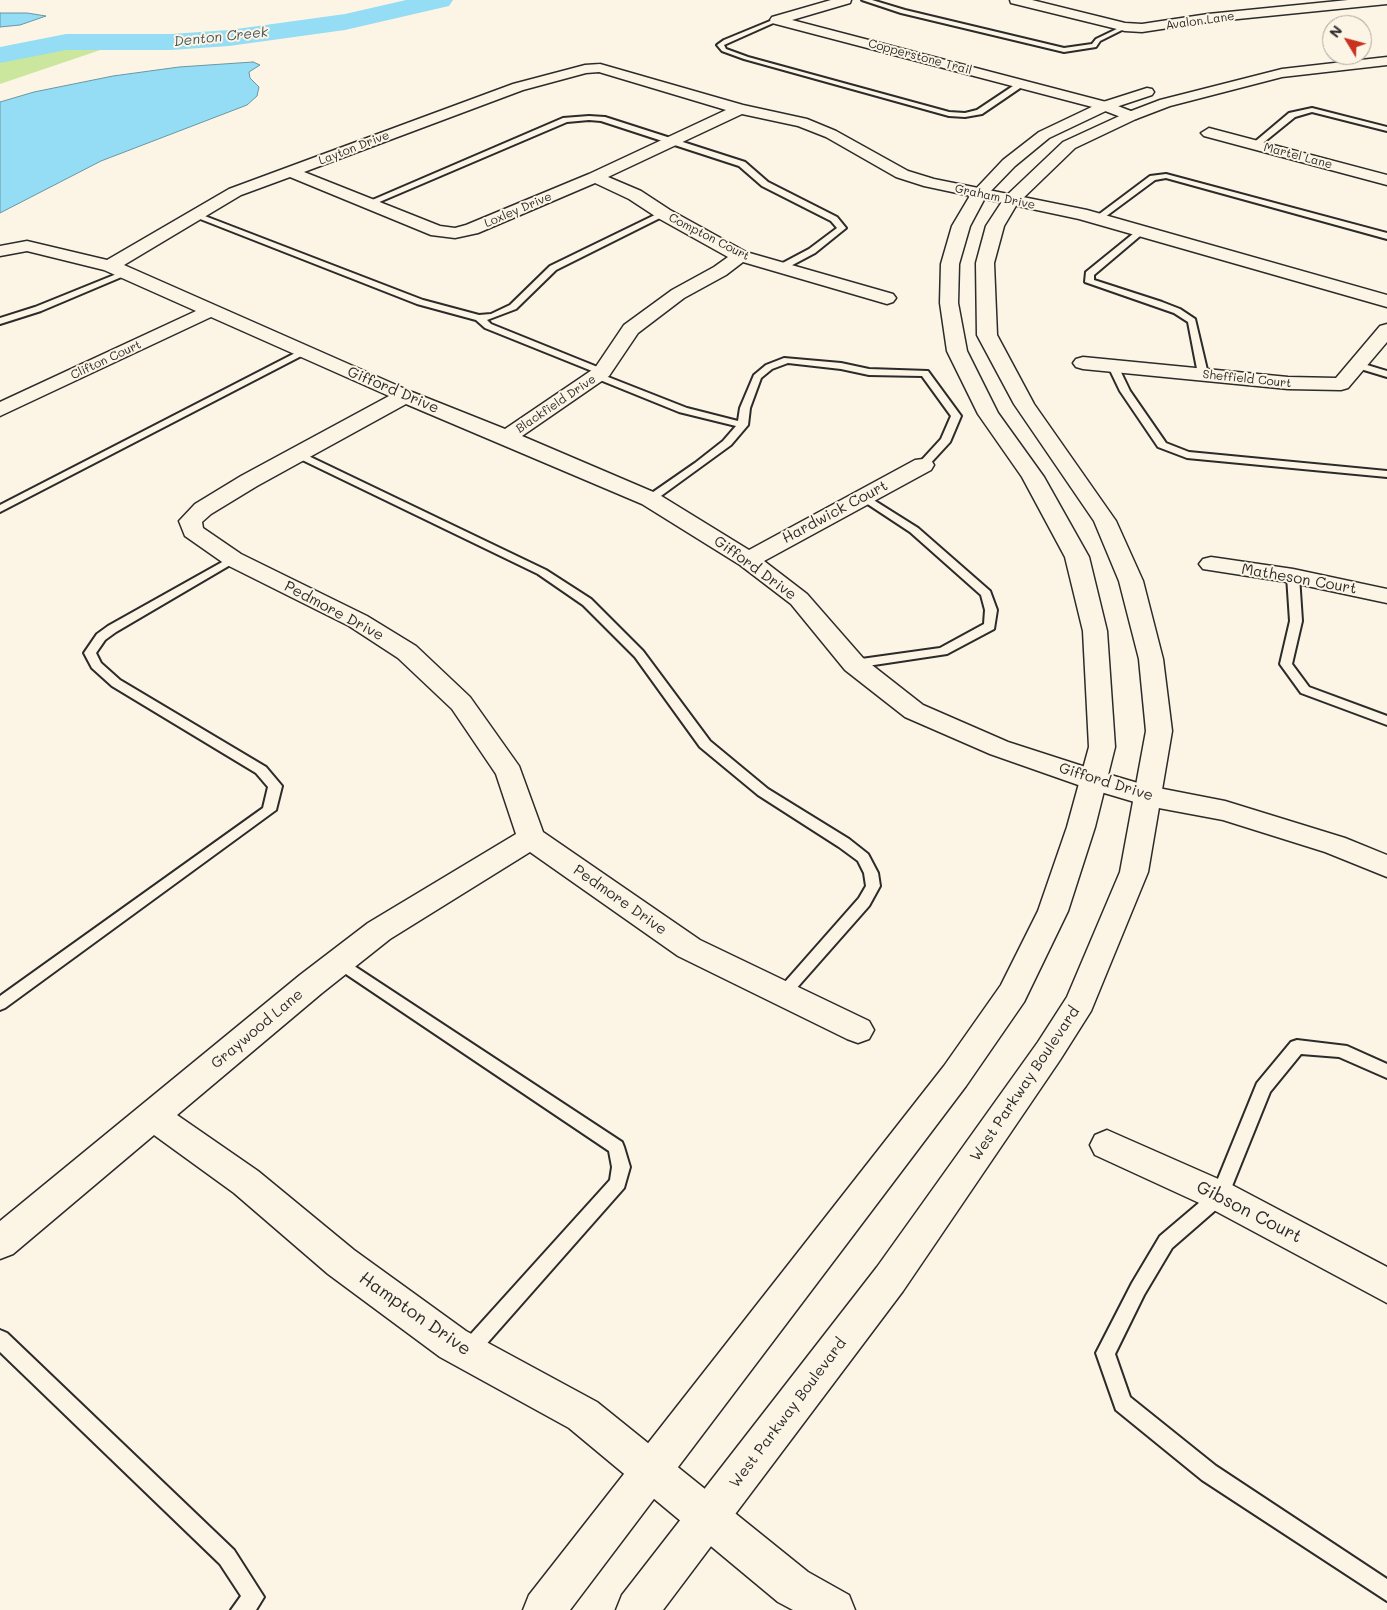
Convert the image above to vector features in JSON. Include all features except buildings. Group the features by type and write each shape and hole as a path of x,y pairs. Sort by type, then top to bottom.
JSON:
{"street":[{"path":"777,20 845,0"},
{"name":"Avalon Lane","path":"1016,0 1125,27 1165,26 1208,18 1387,0"},
{"name":"Copperstone Trail","path":"777,20 1105,106 1131,116"},
{"path":"1372,51 1387,49"},
{"path":"1243,68 1322,56"},
{"name":"West Parkway Boulevard","path":"637,1610 890,1279 1049,1051 1080,1002 1134,872 1159,731 1152,659 1131,581 1105,520 1063,463 1024,404 987,335 985,264 995,226 1011,201 1069,145 1131,116 1164,103 1282,73 1387,61"},
{"name":"Layton Drive","path":"119,270 194,215 235,192 518,87 585,69 600,68 611,71"},
{"name":"Graham Drive","path":"611,71 740,109 802,122 831,134 902,174 1011,201 1098,218 1387,301"},
{"path":"544,1610 847,1220 955,1076 1013,993 1053,911 1081,827 1102,748 1101,706 1095,631 1077,557 1033,477 988,414 958,351 949,304 950,264 961,226 980,194 1009,163 1044,135 1105,106 1160,88"},
{"name":"Loxley Drive","path":"290,172 436,231 455,233 472,229 595,177 740,109"},
{"name":"Martel Lane","path":"1209,133 1387,180"},
{"name":"Compton Court","path":"595,177 635,195 664,214 740,256 887,298"},
{"name":"Gifford Drive","path":"0,252 27,246 119,270 405,396 650,498 748,560 799,599 854,664 914,711 999,748 1094,780 1148,796 1225,811 1335,845 1387,866"},
{"name":"Blackfield Drive","path":"507,437 600,374 630,329 678,294 720,271 740,256"},
{"name":"Clifton Court","path":"0,410 212,310"},
{"name":"Sheffield Court","path":"1083,363 1310,385 1341,384 1387,330"},
{"name":"Pedmore Drive","path":"405,396 202,509 190,521 193,531 233,559 358,621 407,652 461,703 509,774 531,838 689,948 782,995 858,1030"},
{"name":"Hardwick Court","path":"748,560 923,465"},
{"name":"Matheson Court","path":"1211,564 1293,576 1387,596"},
{"name":"Graywood Lane","path":"0,1243 379,931 531,838"},
{"name":"Hampton Drive","path":"154,1116 246,1182 341,1262 453,1344 583,1415 793,1587 834,1610"},
{"name":"Gibson Court","path":"1107,1145 1220,1196 1387,1286"}],"lane":[{"path":"865,0 903,12 1064,50 1094,46 1098,40 1125,27"},
{"path":"777,20 720,45 724,50 746,58 950,114 965,115 979,112 1022,84"},
{"path":"1255,145 1292,115 1312,110 1387,129"},
{"path":"367,204 575,118 589,118 614,122 742,164 766,184 834,219 842,228 812,251 780,268"},
{"path":"1098,218 1153,178 1166,176 1387,236"},
{"path":"194,215 420,302 479,318 493,316 513,307 553,268 664,214"},
{"path":"1142,231 1089,274 1090,282 1159,304 1177,311 1192,321 1203,374"},
{"path":"0,321 38,309 119,270"},
{"path":"479,318 488,326 683,410 743,425"},
{"path":"0,509 304,352"},
{"path":"650,498 699,465 726,443 743,425 744,408 757,377 769,367 787,360 841,366 870,372 924,373 956,416 946,440 923,465"},
{"path":"1357,365 1387,374"},
{"path":"1113,366 1125,390 1162,445 1187,456 1387,474"},
{"path":"298,454 542,572 587,602 639,654 705,744 763,792 844,842 863,858 871,873 873,886 864,902 782,995"},
{"path":"854,664 943,651 990,626 991,610 986,594 914,530 864,497"},
{"path":"0,1004 269,810 275,786 261,770 116,683 96,665 90,653 101,637 112,629 233,559"},
{"path":"1293,576 1296,621 1286,664 1305,690 1387,721"},
{"path":"339,962 616,1147 621,1167 618,1183 468,1352"},
{"path":"1387,1071 1341,1051 1297,1047 1263,1088 1220,1196 1166,1242 1138,1289 1106,1353 1123,1403 1209,1473 1387,1590"},
{"path":"0,1339 227,1557 254,1597 242,1610"}],"green space":[{"path":"66,42 124,42 0,84 0,55"}],"water":[{"path":"0,13 27,13 46,16 20,25 0,27"},
{"path":"253,62 260,65 249,72 250,78 259,87 257,96 247,105 101,161 0,213 0,102 34,92 113,76 179,67"}],"waterway":[{"name":"Denton Creek","path":"0,55 66,42 171,42 229,38 345,22 440,0"}]}
